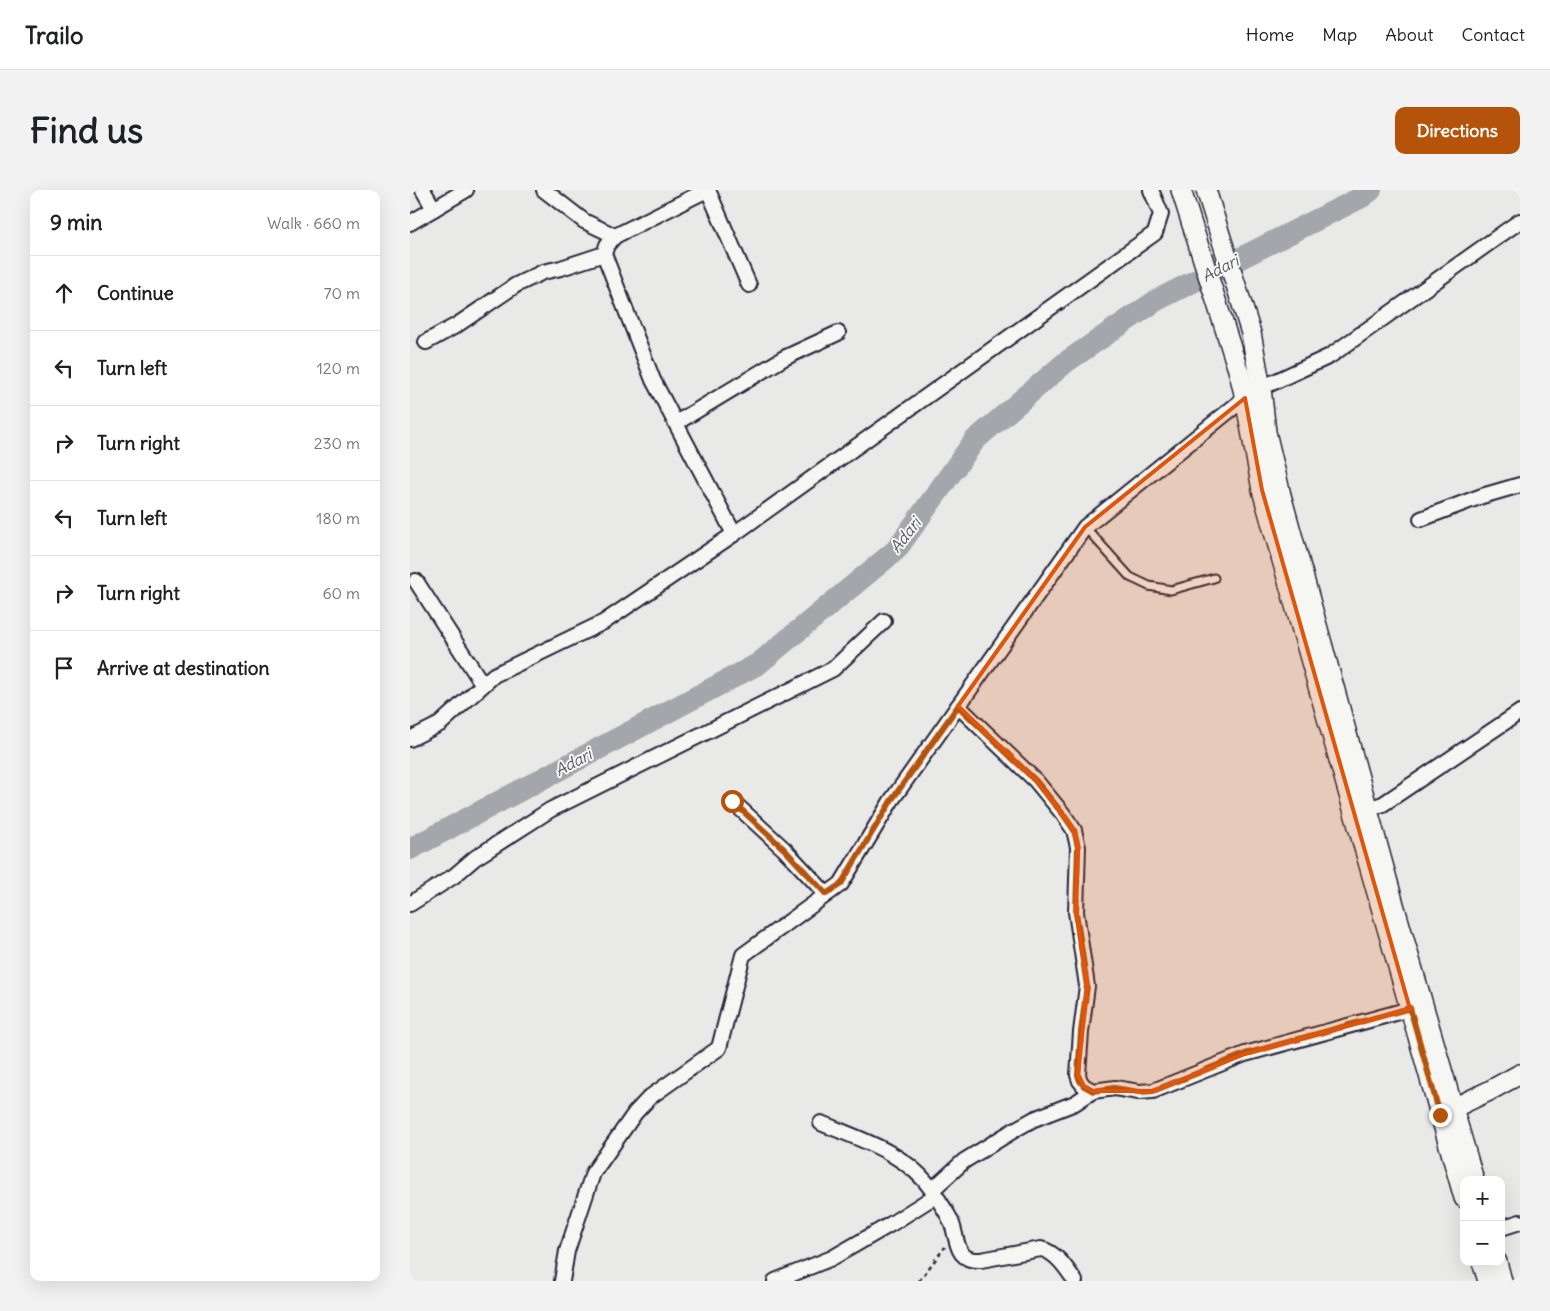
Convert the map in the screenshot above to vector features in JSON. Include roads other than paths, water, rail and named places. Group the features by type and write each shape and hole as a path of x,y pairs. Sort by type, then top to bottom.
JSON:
{"main road":[{"path":"1208,194 1251,333 1253,393 1262,490 1410,1008 1447,1112 1472,1176"},
{"path":"1183,195 1239,373 1253,393 1266,432 1281,495 1395,908 1447,1112 1460,1178"},
{"path":"1447,1112 1520,1074"},
{"path":"1483,1266 1488,1281"},
{"path":"1498,1266 1502,1281"}],"street":[{"path":"423,190 434,209"},
{"path":"410,223 466,190"},
{"path":"544,190 584,221 615,236"},
{"path":"734,534 653,380 604,254 607,245 615,236 708,190 749,285"},
{"path":"410,739 440,724 494,675 604,622 734,534 1155,233 1161,214 1151,190"},
{"path":"562,1281 567,1251 593,1173 636,1113 650,1097 719,1048 742,956 841,884 891,801 1085,527 1253,393 1330,356 1520,221"},
{"path":"426,342 457,325 516,285 543,272 604,254"},
{"path":"676,423 784,358 838,333"},
{"path":"1421,519 1482,496 1520,485"},
{"path":"416,581 483,685"},
{"path":"410,904 454,876 475,858 550,810 833,669 884,622"},
{"path":"958,706 1036,781 1074,830 1078,847 1076,912 1087,986 1078,1075 1084,1086 1093,1091"},
{"path":"1368,809 1383,804 1520,712"},
{"path":"732,801 784,849 826,894"},
{"path":"775,1281 832,1258 891,1224 934,1193 964,1161 1034,1118 1075,1102 1093,1091 1114,1088 1139,1092 1153,1091 1245,1054 1410,1008"},
{"path":"820,1122 876,1146 912,1167 934,1193 951,1220 962,1254 972,1261 1041,1249 1046,1250 1059,1261 1074,1281"},
{"path":"1505,1227 1520,1222"}],"lane":[{"path":"1085,527 1130,577 1149,586 1171,590 1214,578"}],"waterway":[{"name":"Adari","path":"410,849 758,664 896,550 975,440 1066,362 1157,300 1362,197 1371,190"}]}
